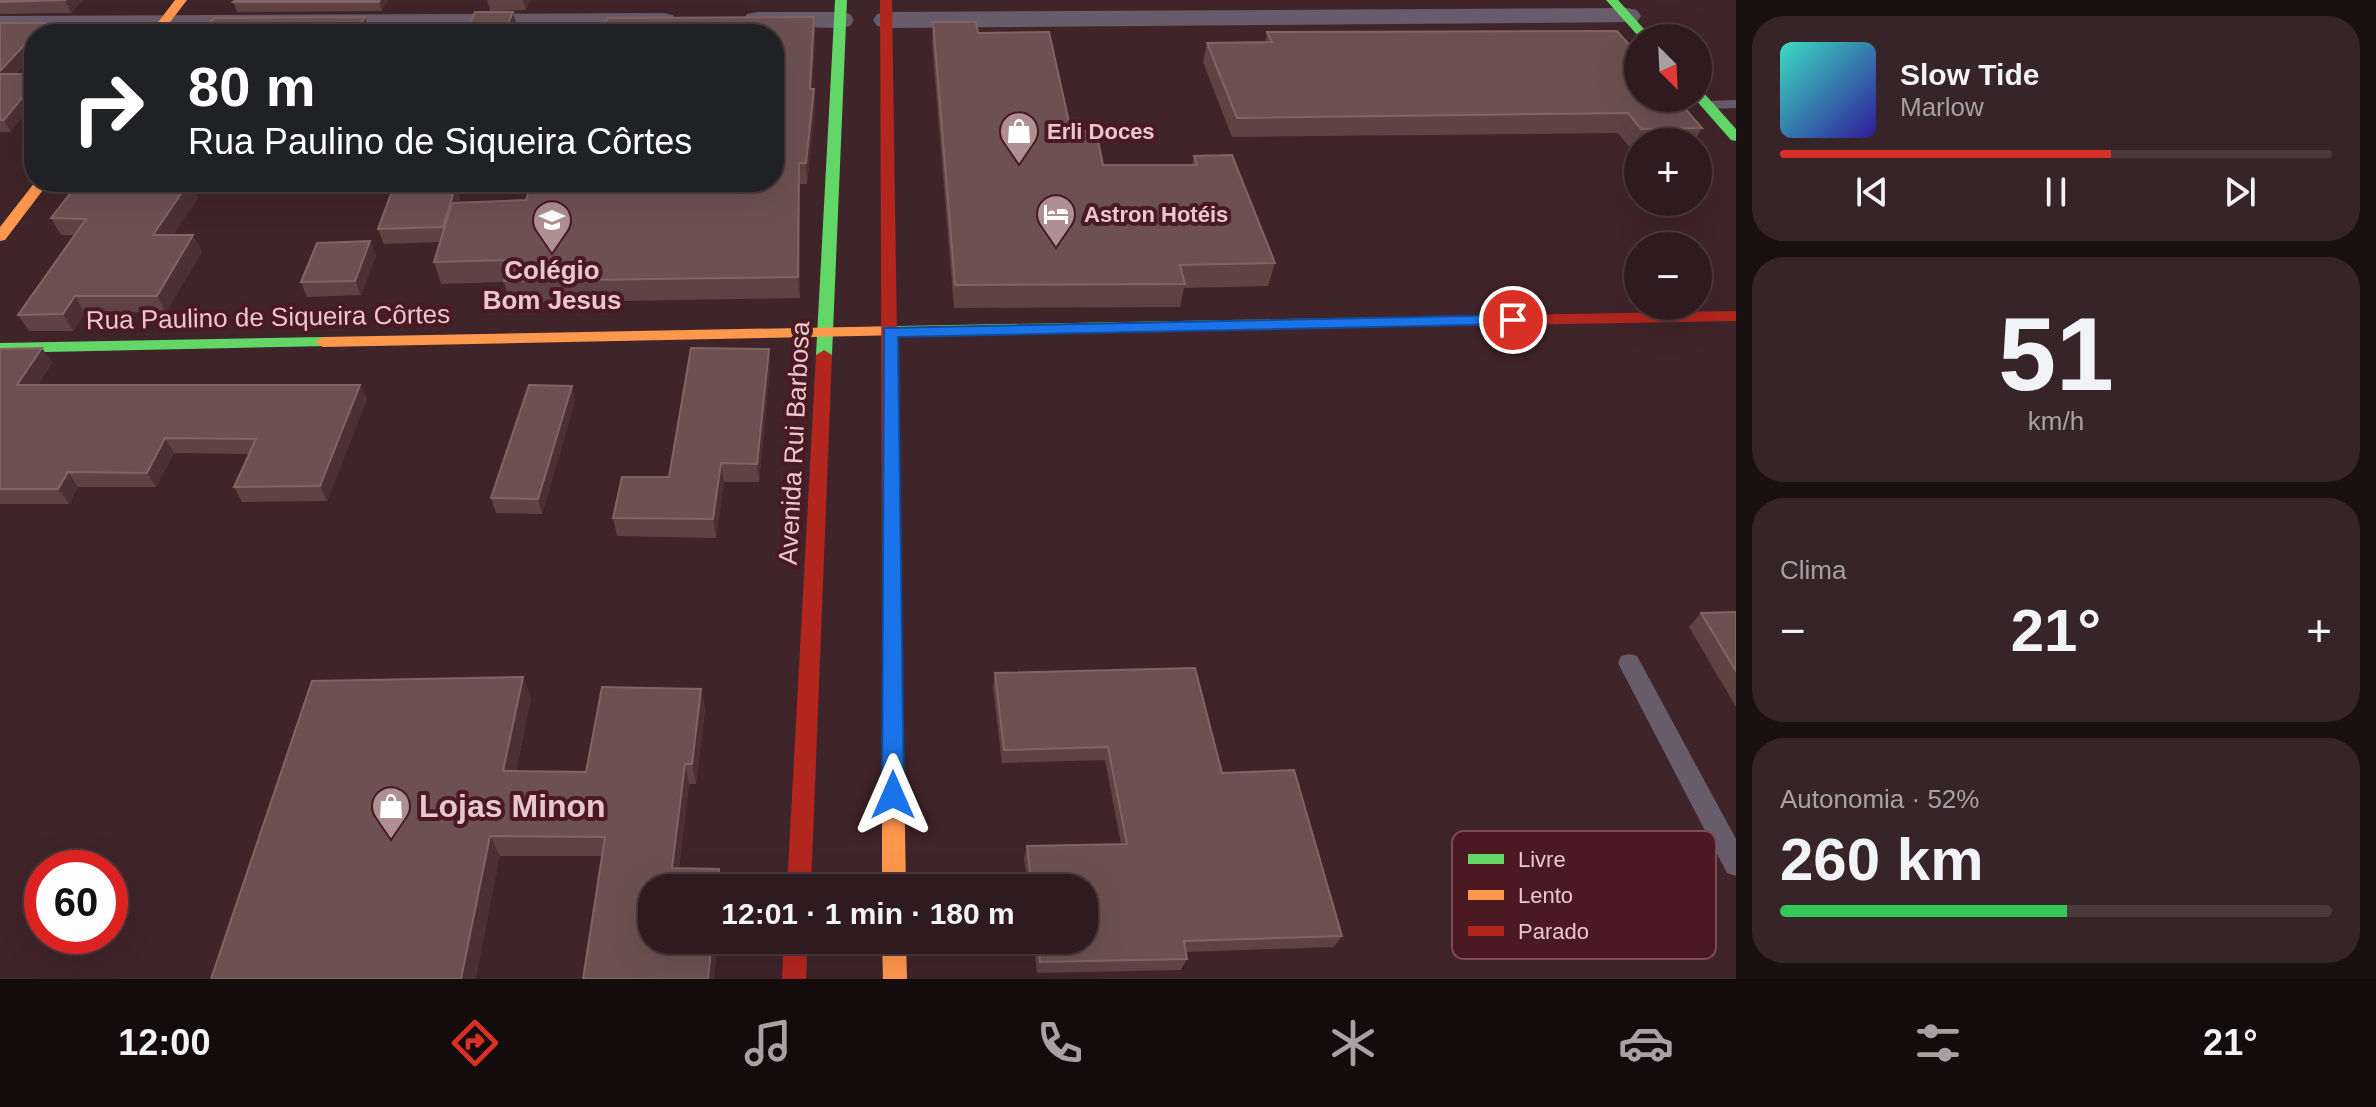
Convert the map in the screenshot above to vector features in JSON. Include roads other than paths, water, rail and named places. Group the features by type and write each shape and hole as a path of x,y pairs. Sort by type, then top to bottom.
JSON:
{"main road":[{"path":"163,24 181,0"},
{"path":"1619,8 1633,24"},
{"name":"Avenida Rui Barbosa","path":"800,874 840,10"},
{"path":"886,10 894,874"},
{"path":"1712,109 1733,129"},
{"path":"0,237 34,192"},
{"name":"Rua Paulino de Siqueira Côrtes","path":"0,348 1736,316"},
{"path":"794,979 795,954"},
{"path":"894,954 895,979"}],"street":[{"path":"886,10 1619,8"},
{"path":"731,21 840,10"},
{"path":"487,24 684,21"},
{"path":"0,24 24,25"}],"lane":[{"path":"1712,101 1736,104"},
{"path":"1629,663 1736,864"}],"place":[{"name":"Erli Doces","path":"1019,165"},
{"name":"Astron Hotéis","path":"1056,248"},
{"name":"Colégio Bom Jesus","path":"552,254"},
{"name":"Lojas Minon","path":"391,840"}]}
